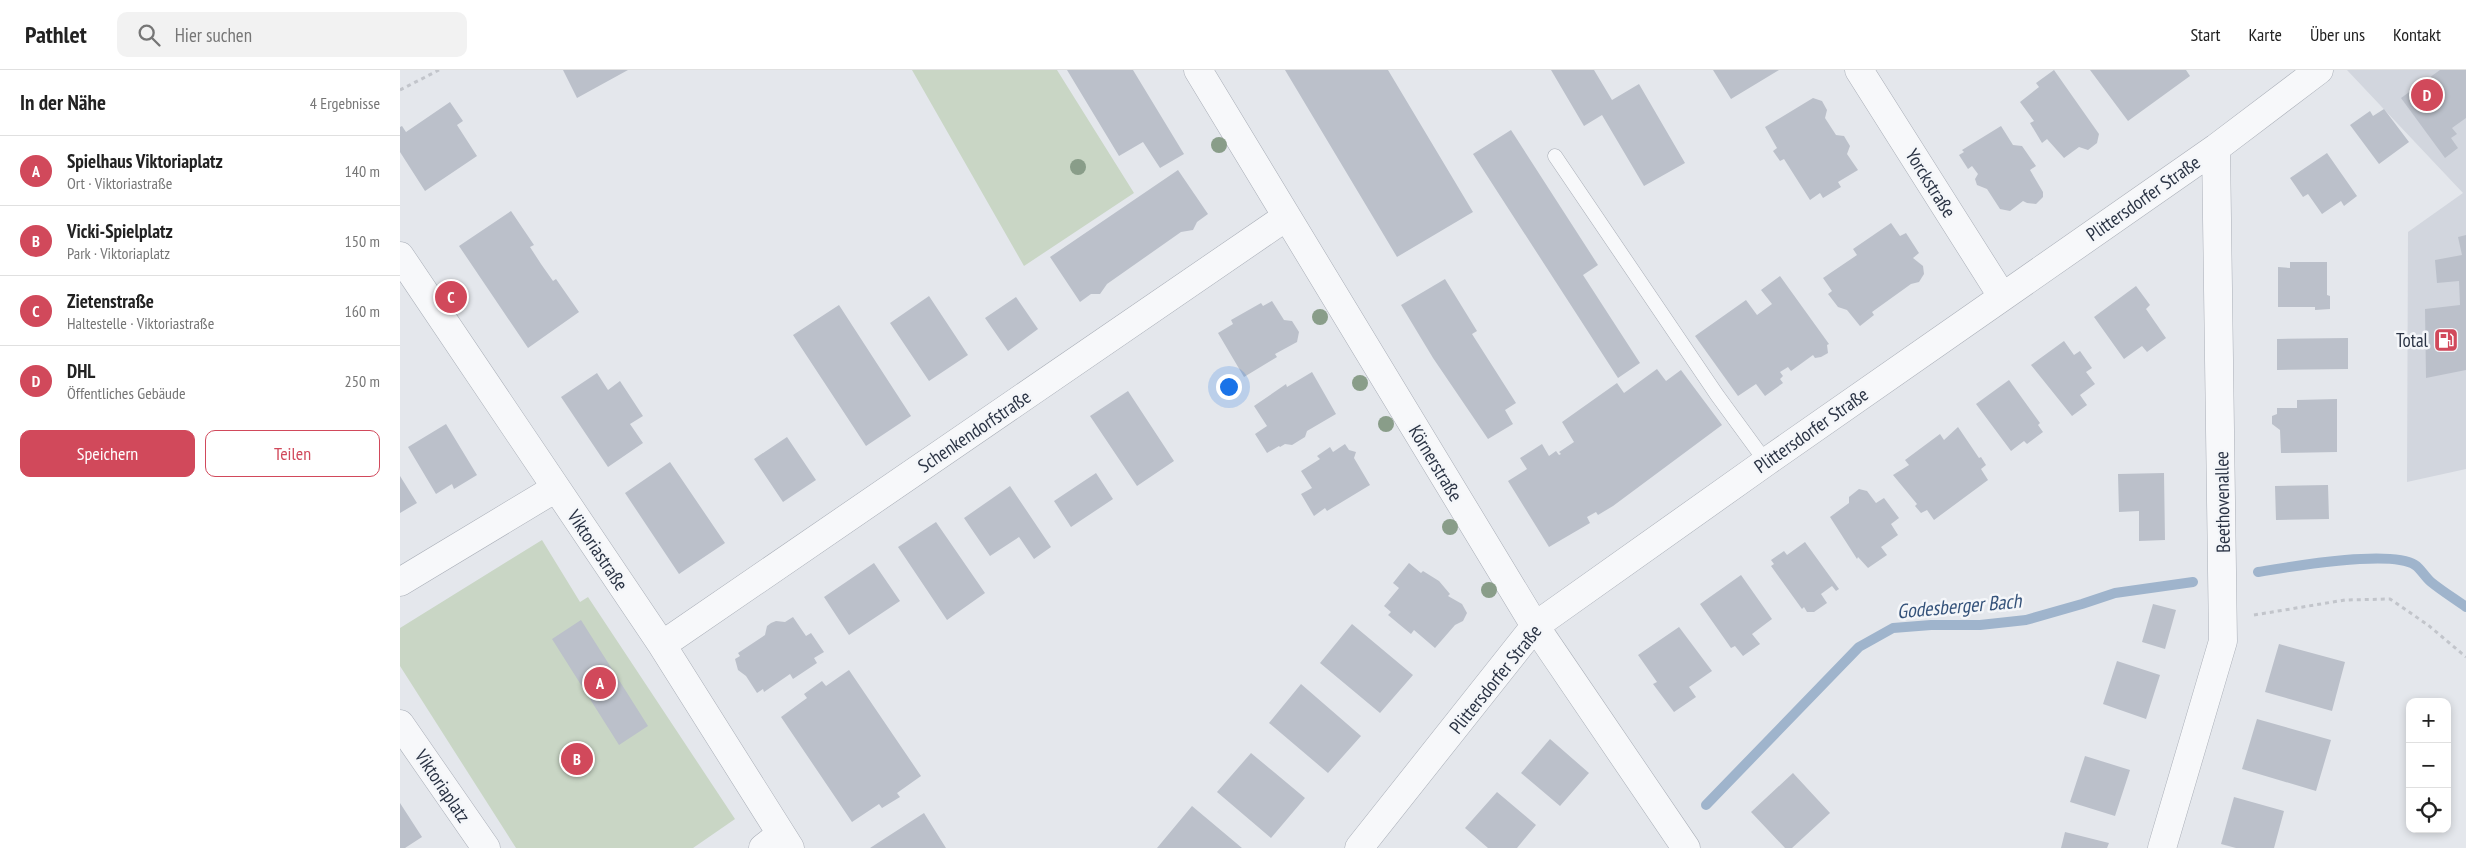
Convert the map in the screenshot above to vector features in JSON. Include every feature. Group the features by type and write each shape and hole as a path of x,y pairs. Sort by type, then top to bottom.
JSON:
{"street":[{"name":"Körnerstraße","path":"1198,70 1535,626 1686,848"},
{"name":"Yorckstraße","path":"1859,70 2002,296"},
{"name":"Plittersdorfer Straße","path":"1359,848 1535,626 2002,296 2216,148 2319,70"},
{"name":"Beethovenallee","path":"2162,848 2218,666 2223,641 2216,148"},
{"name":"Schenkendorfstraße","path":"662,645 1286,217"},
{"name":"Viktoriastraße","path":"400,256 662,645 778,843"},
{"path":"400,582 556,488"},
{"name":"Viktoriaplatz","path":"400,724 486,848"}],"lane":[{"path":"1555,156 1717,395 1766,462"}],"path":[{"path":"400,90 439,70"},
{"path":"2224,620 2345,600 2390,599 2428,625 2466,657"}],"shaded area":[{"path":"2347,70 2466,70 2466,469 2407,482 2408,232 2463,193"}],"green space":[{"path":"912,70 1057,70 1134,193 1024,266"},
{"path":"542,540 580,602 588,597 735,819 693,848 516,848 400,666 400,628"}],"building":[{"path":"563,70 628,70 577,98"},
{"path":"1067,70 1133,70 1184,154 1160,168 1143,142 1119,156"},
{"path":"1285,70 1388,70 1473,212 1397,257"},
{"path":"1551,70 1594,70 1612,100 1639,84 1685,163 1644,186 1602,115 1584,126"},
{"path":"1713,70 1779,70 1731,99"},
{"path":"2054,70 2099,134 2097,143 2088,150 2079,147 2064,158 2047,139 2042,143 2030,123 2034,121 2020,102 2039,87 2036,83"},
{"path":"2090,70 2186,70 2190,76 2128,121"},
{"path":"2440,70 2466,70 2466,118 2452,128 2457,134 2451,138 2458,148 2445,158 2401,98"},
{"path":"1813,98 1822,101 1827,110 1825,118 1836,135 1844,136 1850,146 1847,154 1858,170 1838,182 1841,187 1823,198 1820,193 1810,200 1784,159 1780,161 1773,151 1777,148 1765,127"},
{"path":"450,102 463,121 457,125 477,156 425,191 400,152 400,127 402,126 406,132"},
{"path":"2384,109 2409,142 2379,164 2350,125 2370,111 2373,116"},
{"path":"2001,126 2013,145 2022,146 2036,166 2030,170 2043,192 2043,197 2036,204 2023,201 2010,211 2000,209 1987,189 1977,185 1975,179 1978,174 1972,166 1968,169 1959,155 1964,152 1962,150"},
{"path":"1511,130 1598,265 1583,275 1640,363 1618,378 1473,154"},
{"path":"2327,153 2357,196 2344,206 2341,201 2322,214 2308,194 2303,197 2290,178"},
{"path":"1178,170 1208,214 1197,222 1193,230 1181,232 1107,284 1100,294 1091,294 1080,302 1050,257"},
{"path":"511,211 534,245 530,247 541,264 553,281 556,279 579,312 528,348 459,246"},
{"path":"1891,223 1900,236 1906,233 1919,253 1913,258 1923,266 1924,274 1919,282 1911,284 1872,312 1874,315 1860,326 1847,310 1838,307 1828,294 1832,291 1823,278 1857,255 1853,249"},
{"name":"Total","path":"2466,235 2466,370 2426,378 2425,309 2460,305 2459,281 2437,283 2435,260 2462,255 2458,237"},
{"path":"2290,262 2327,262 2327,295 2330,296 2330,309 2315,310 2315,307 2278,307 2278,267 2290,268"},
{"path":"1780,276 1829,344 1827,345 1828,353 1815,358 1813,355 1791,371 1788,367 1780,372 1783,376 1780,379 1783,383 1765,396 1756,384 1738,396 1695,336 1746,300 1757,315 1772,304 1761,290"},
{"path":"1445,279 1477,331 1472,334 1516,403 1505,410 1513,424 1488,439 1433,358 1401,305"},
{"path":"2136,286 2150,305 2146,309 2166,338 2147,352 2142,346 2124,359 2094,317"},
{"path":"929,296 968,355 929,381 890,323"},
{"path":"1016,297 1038,329 1008,351 985,318"},
{"path":"1272,301 1284,320 1292,321 1299,332 1297,342 1275,354 1277,357 1244,377 1218,333 1233,324 1231,320 1261,303 1263,306"},
{"path":"839,305 911,416 866,446 793,335"},
{"path":"2348,338 2348,369 2277,370 2277,339"},
{"path":"2064,341 2074,355 2080,351 2092,368 2086,372 2095,384 2080,395 2087,405 2072,416 2031,365"},
{"path":"1657,369 1666,381 1681,370 1722,425 1613,506 1598,515 1596,512 1587,517 1590,523 1549,547 1508,481 1527,469 1520,458 1542,444 1549,456 1556,451 1559,455 1561,454 1559,452 1574,442 1562,422 1617,383 1624,393"},
{"path":"1312,372 1336,414 1307,431 1305,437 1292,445 1285,444 1267,453 1255,434 1267,426 1254,406 1286,384 1287,387"},
{"path":"597,373 608,390 620,381 643,416 630,424 643,443 608,467 561,397"},
{"path":"2009,380 2040,423 2038,425 2043,432 2027,444 2024,441 2011,451 1976,404"},
{"path":"1128,391 1174,461 1137,486 1090,416"},
{"path":"2337,399 2337,452 2281,453 2280,430 2272,424 2272,416 2277,414 2277,408 2297,408 2297,400"},
{"path":"446,424 477,475 454,489 452,484 436,494 408,447"},
{"path":"1958,427 1986,465 1981,469 1988,480 1934,520 1927,510 1921,513 1915,506 1917,504 1893,475 1909,465 1905,460 1940,434 1944,440"},
{"path":"787,437 816,480 783,502 754,459"},
{"path":"1345,444 1349,450 1356,452 1354,458 1370,485 1327,511 1325,508 1314,516 1301,494 1312,488 1301,471 1320,459 1317,456 1330,447 1333,452"},
{"path":"670,462 725,543 679,574 625,493"},
{"path":"1096,473 1113,499 1071,527 1054,501"},
{"path":"2164,473 2165,540 2139,541 2139,511 2119,512 2118,474"},
{"path":"400,476 417,503 400,513"},
{"path":"2328,485 2329,519 2276,520 2275,486"},
{"path":"1010,486 1051,547 1034,559 1019,537 990,556 964,518"},
{"path":"1859,489 1867,491 1876,503 1884,498 1899,518 1891,524 1898,535 1881,547 1887,555 1868,568 1858,557 1857,559 1830,517 1849,503 1849,497"},
{"path":"936,522 985,593 947,620 898,547"},
{"path":"1805,542 1839,589 1836,591 1832,586 1821,594 1827,603 1814,612 1807,612 1804,607 1802,609 1771,566 1774,564 1771,560 1784,551 1787,555"},
{"path":"874,563 900,601 849,635 824,597"},
{"path":"1409,563 1421,573 1423,571 1439,581 1450,594 1448,596 1462,604 1467,613 1463,621 1455,625 1435,648 1414,630 1411,634 1388,615 1391,612 1384,606 1399,588 1393,583"},
{"path":"1741,575 1772,619 1752,634 1760,644 1743,656 1735,646 1731,648 1700,604"},
{"path":"2153,604 2176,610 2165,649 2142,642"},
{"path":"793,617 806,636 811,633 824,652 814,658 817,663 793,679 790,674 764,692 763,689 757,693 746,676 738,670 735,659 740,656 738,653 765,635 767,626 771,623 776,621 785,622"},
{"path":"581,620 648,726 619,745 552,639"},
{"path":"1352,624 1413,675 1380,713 1320,663"},
{"path":"1679,627 1712,671 1689,687 1696,697 1674,712 1653,684 1657,682 1638,655"},
{"path":"2279,644 2345,662 2332,711 2265,692"},
{"path":"2117,661 2160,675 2146,719 2103,704"},
{"path":"849,670 921,776 897,793 900,797 882,808 879,804 852,822 781,717 807,698 804,694 822,681 826,686"},
{"path":"1301,684 1361,736 1328,773 1269,723"},
{"path":"2257,719 2331,740 2316,791 2242,769"},
{"path":"1550,739 1589,773 1560,806 1521,773"},
{"path":"1251,753 1305,798 1271,838 1217,792"},
{"path":"2085,756 2130,770 2115,816 2070,802"},
{"path":"1793,773 1830,813 1792,848 1785,848 1751,812"},
{"path":"1497,792 1536,825 1517,848 1488,848 1465,828"},
{"path":"2234,797 2284,811 2274,848 2236,848 2221,844"},
{"path":"400,803 422,837 405,848 400,848"},
{"path":"1192,806 1242,848 1157,848"},
{"path":"924,813 946,848 870,848"},
{"path":"2065,832 2109,843 2107,848 2061,848"}],"waterway":[{"name":"Godesberger Bach","path":"2258,572 2363,559 2402,561 2415,565 2431,582 2466,607"},
{"name":"Godesberger Bach","path":"1706,805 1859,647 1893,628 1931,625 1980,625 2026,620 2115,593 2193,582"}],"place":[{"name":"DHL","path":"2427,95"},
{"name":"Zietenstraße","path":"451,297"},
{"name":"Total","path":"2446,340"},
{"name":"Spielhaus Viktoriaplatz","path":"600,683"},
{"name":"Vicki-Spielplatz","path":"577,759"}]}
